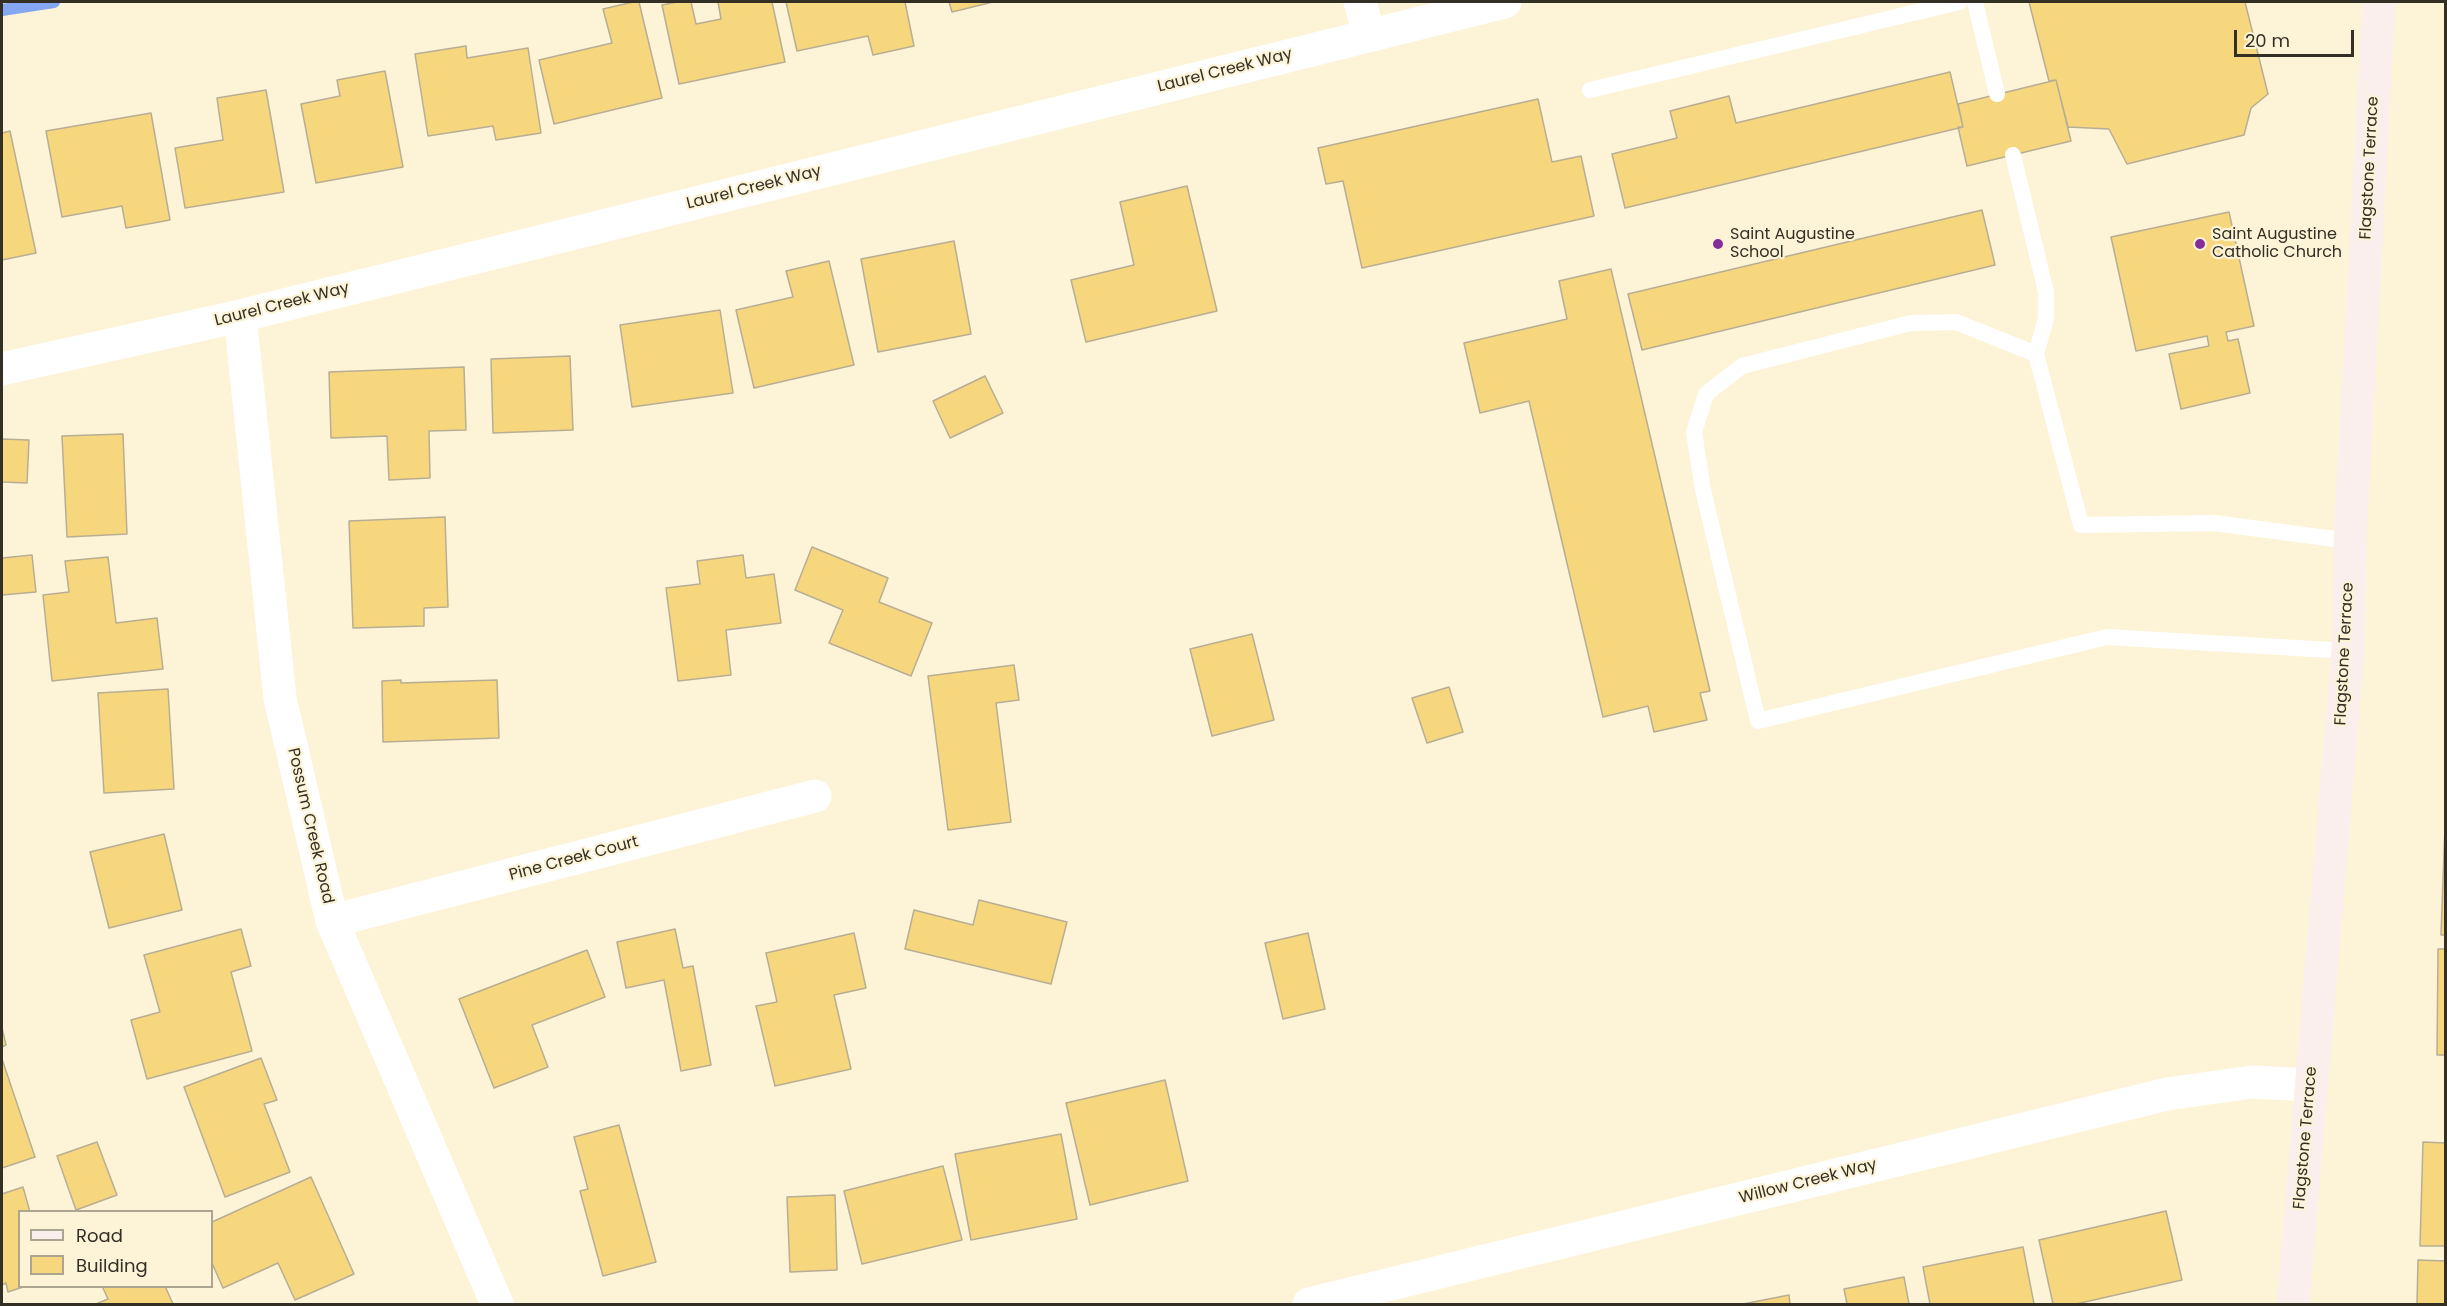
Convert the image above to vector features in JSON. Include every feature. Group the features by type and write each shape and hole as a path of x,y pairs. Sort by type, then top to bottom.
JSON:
{"street":[{"path":"1360,2 1369,35"},
{"name":"Laurel Creek Way","path":"2,369 240,316 1505,2"},
{"name":"Flagstone Terrace","path":"2293,1305 2348,651 2350,541 2379,2"},
{"name":"Possum Creek Road","path":"240,316 280,699 332,921 497,1305"},
{"name":"Pine Creek Court","path":"332,921 815,796"},
{"name":"Willow Creek Way","path":"1309,1305 2167,1094 2252,1082 2310,1084"}],"lane":[{"path":"1590,90 1959,2"},
{"path":"1975,2 1997,94"},
{"path":"2013,155 2046,292 2046,318 2036,354 2081,525 2214,523 2350,541"},
{"path":"2036,354 1956,322 1911,323 1742,366 1706,394 1694,432 1703,490 1758,721 2107,637 2348,651"}],"building":[{"path":"639,2 662,98 554,124 539,60 612,43 603,9"},
{"path":"691,2 696,24 721,19 718,2 772,2 785,62 679,84 662,5"},
{"path":"786,2 905,2 914,46 873,55 868,36 797,51"},
{"path":"949,2 993,2 952,12"},
{"path":"2029,2 2245,2 2268,94 2251,108 2244,135 2127,164 2109,129 2068,127 2056,80 2049,81"},
{"path":"466,46 467,58 528,48 541,133 496,140 493,126 428,136 415,54"},
{"path":"385,71 403,167 316,183 301,104 340,96 337,80"},
{"path":"1950,72 1963,127 1625,208 1612,154 1677,138 1670,111 1729,96 1736,123"},
{"path":"2056,80 2071,141 1967,166 1958,127 1963,127 1958,104"},
{"path":"266,90 284,192 185,208 175,148 223,140 217,98"},
{"path":"1538,99 1552,162 1581,156 1594,216 1362,268 1343,181 1326,184 1318,148"},
{"path":"151,113 170,220 126,228 122,206 62,217 46,131"},
{"path":"10,131 36,253 2,260 2,133"},
{"path":"1187,186 1217,311 1086,342 1071,280 1134,265 1120,202"},
{"path":"1982,210 1995,265 1642,350 1628,294"},
{"path":"2229,212 2254,326 2226,332 2228,341 2238,339 2250,393 2181,409 2169,354 2209,346 2207,336 2136,351 2111,237"},
{"path":"954,241 971,334 878,352 861,259"},
{"path":"829,261 854,365 754,388 736,310 793,297 786,271"},
{"path":"1611,269 1710,691 1700,693 1707,720 1654,732 1648,706 1603,717 1529,401 1480,413 1464,343 1567,319 1559,281"},
{"path":"720,310 733,393 632,407 620,325"},
{"path":"570,356 573,430 493,433 491,359"},
{"path":"464,367 466,430 429,431 430,478 389,480 387,436 331,438 329,372"},
{"path":"985,376 1003,413 950,438 933,401"},
{"path":"123,434 127,534 67,537 62,436"},
{"path":"2,439 29,440 27,483 2,482"},
{"path":"445,517 448,607 424,608 424,626 353,628 349,521"},
{"path":"812,547 888,578 879,602 932,623 911,676 829,643 843,610 795,590"},
{"path":"32,555 36,592 2,595 2,558"},
{"path":"743,555 746,578 774,574 781,623 726,630 731,675 678,681 666,588 700,584 697,561"},
{"path":"108,557 116,623 157,618 163,669 52,681 43,595 69,592 65,561"},
{"path":"1252,634 1274,720 1212,736 1190,649"},
{"path":"1014,665 1019,700 996,703 1011,822 948,830 928,676"},
{"path":"401,680 401,683 497,680 499,738 383,742 382,681"},
{"path":"1449,687 1463,732 1427,743 1412,698"},
{"path":"168,689 174,789 104,793 98,693"},
{"path":"2445,826 2446,935 2441,935"},
{"path":"164,834 182,910 109,928 90,852"},
{"path":"979,900 1067,922 1051,984 905,949 914,910 973,925"},
{"path":"241,929 251,966 231,972 252,1051 147,1079 131,1020 160,1012 144,955"},
{"path":"675,929 683,968 693,966 711,1065 681,1071 664,980 626,988 617,942"},
{"path":"854,933 866,988 834,995 851,1069 775,1086 756,1006 777,1002 766,953"},
{"path":"1308,933 1325,1009 1283,1019 1265,943"},
{"path":"2438,949 2446,949 2446,1055 2437,1055"},
{"path":"587,950 605,997 532,1025 548,1067 494,1088 459,999"},
{"path":"2,1028 6,1045 2,1047"},
{"path":"261,1058 277,1100 264,1104 290,1172 225,1197 184,1087"},
{"path":"2,1059 35,1157 2,1168"},
{"path":"1165,1080 1188,1181 1090,1205 1066,1103"},
{"path":"619,1125 656,1262 603,1276 580,1191 588,1189 574,1137"},
{"path":"1061,1134 1077,1219 971,1240 955,1154"},
{"path":"97,1142 117,1195 76,1210 57,1156"},
{"path":"2423,1142 2446,1143 2446,1246 2420,1246"},
{"path":"943,1166 962,1240 862,1264 844,1191"},
{"path":"311,1177 354,1274 295,1300 278,1263 223,1288 213,1265 213,1222"},
{"path":"23,1187 29,1210 18,1210 18,1288 20,1288 8,1292 6,1283 2,1285 2,1194"},
{"path":"835,1195 837,1270 790,1272 787,1197"},
{"path":"2166,1211 2182,1280 2076,1304 2053,1304 2039,1240"},
{"path":"2023,1247 2034,1304 1930,1304 1923,1267"},
{"path":"2418,1260 2446,1261 2446,1304 2417,1304"},
{"path":"1904,1277 1909,1304 1847,1304 1844,1289"},
{"path":"103,1288 166,1288 173,1304 96,1304 108,1299"},
{"path":"1789,1295 1790,1304 1743,1304"}],"waterway":[{"path":"2,10 54,2"}],"place":[{"name":"Saint Augustine School","path":"1718,244"},
{"name":"Saint Augustine Catholic Church","path":"2200,244"}]}
